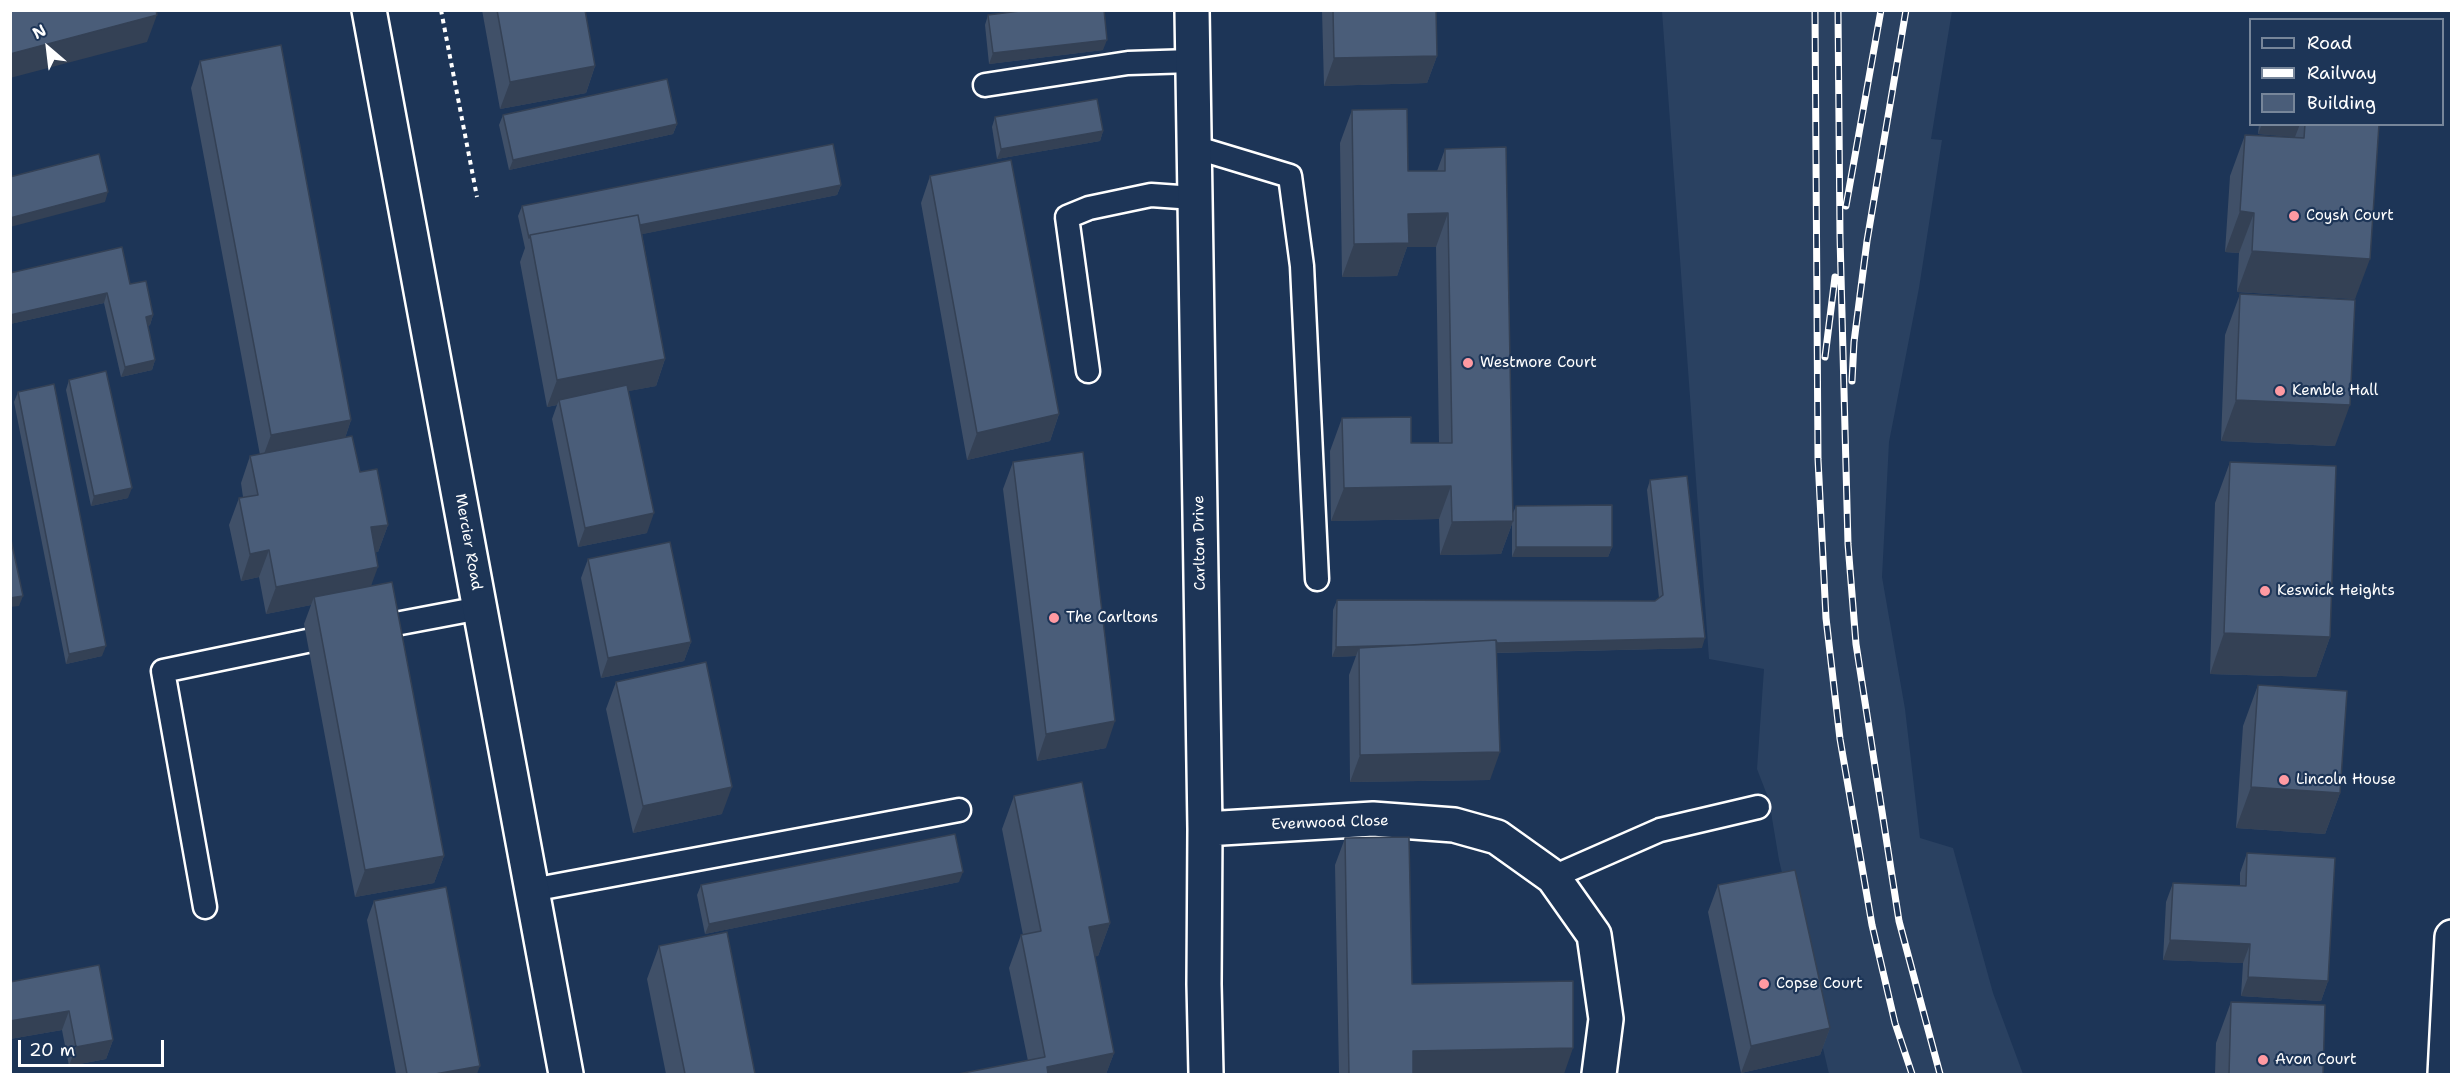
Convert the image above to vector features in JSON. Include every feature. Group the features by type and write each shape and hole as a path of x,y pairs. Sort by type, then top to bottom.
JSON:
{"street":[{"name":"Mercier Road","path":"369,10 566,1074"},
{"name":"Carlton Drive","path":"1192,10 1205,829 1206,1074"},
{"name":"Evenwood Close","path":"1205,829 1373,819 1454,825 1497,837 1553,877 1594,935 1606,1019 1599,1074"},
{"path":"2445,1074 2451,937"}],"lane":[{"path":"985,85 1128,63 1192,61"},
{"path":"1194,147 1290,176 1302,266 1317,579"},
{"path":"1088,370 1067,217 1089,208 1151,195 1194,198"},
{"path":"385,626 480,608"},
{"path":"205,907 163,670 307,641"},
{"path":"1553,877 1660,830 1758,807"},
{"path":"532,890 959,810"}],"path":[{"path":"441,10 477,197"}],"shaded area":[{"path":"1662,11 1952,11 1931,139 1942,140 1919,288 1889,442 1882,577 1905,709 1920,838 1953,848 1993,993 2023,1074 1829,1074 1779,860 1769,800 1757,769 1764,669 1709,659"}],"building":[{"path":"10,10 156,10 157,15 10,54"},
{"path":"497,10 585,10 595,66 510,82"},
{"path":"1028,10 1104,10 1107,40 993,53 988,15"},
{"path":"1333,10 1436,10 1437,56 1334,58"},
{"path":"281,45 351,420 271,435 200,61"},
{"path":"667,79 677,124 513,160 503,115"},
{"path":"1097,99 1103,131 1001,149 995,117"},
{"name":"Westmore Court","path":"1407,109 1408,171 1445,171 1445,149 1506,147 1513,521 1452,522 1451,486 1344,488 1342,418 1411,417 1411,443 1452,443 1448,213 1408,214 1409,243 1354,244 1352,110"},
{"name":"Coysh Court","path":"2305,126 2379,126 2370,259 2252,251 2254,213 2240,211 2245,135 2304,138"},
{"path":"833,144 841,185 640,225 638,215 530,235 529,238 522,206"},
{"path":"99,154 108,192 10,218 10,177"},
{"path":"1011,160 1059,414 977,433 930,176"},
{"path":"638,215 665,359 557,380 530,235"},
{"path":"122,247 130,284 146,281 153,315 146,317 155,360 125,367 107,293 10,315 10,273"},
{"path":"2240,294 2355,300 2350,405 2236,400"},
{"path":"106,371 132,488 94,496 69,380"},
{"path":"54,384 106,646 69,654 18,392"},
{"path":"627,385 654,513 585,528 559,400"},
{"path":"352,436 360,472 377,469 388,525 371,527 378,567 276,587 269,550 250,554 239,498 258,495 250,456"},
{"name":"The Carltons","path":"1083,452 1115,721 1046,734 1013,462"},
{"name":"Keswick Heights","path":"2230,462 2336,466 2330,637 2224,633"},
{"path":"1687,476 1705,638 1497,643 1496,640 1336,647 1337,600 1655,601 1663,595 1650,480"},
{"path":"1612,505 1612,547 1516,547 1516,506"},
{"path":"10,535 23,596 10,598"},
{"path":"670,542 691,642 608,658 588,559"},
{"path":"392,582 444,856 365,870 314,597"},
{"path":"1496,640 1500,752 1360,755 1359,648"},
{"path":"706,662 732,787 643,806 616,682"},
{"path":"2258,685 2347,691 2340,793 2251,787"},
{"path":"1082,782 1110,923 1089,927 1114,1053 1047,1067 1048,1074 958,1074 1045,1057 1021,935 1041,931 1014,796"},
{"path":"955,834 963,872 709,924 701,885"},
{"path":"1409,837 1412,984 1573,981 1573,1048 1413,1051 1413,1074 1349,1074 1345,838"},
{"path":"2247,853 2335,858 2328,981 2248,977 2250,944 2170,940 2173,883 2246,886"},
{"name":"Copse Court","path":"1795,870 1830,1028 1751,1046 1718,885"},
{"path":"446,887 480,1066 435,1074 407,1074 374,901"},
{"path":"727,932 755,1074 685,1074 659,946"},
{"path":"99,965 113,1040 76,1047 69,1011 10,1021 10,982"},
{"path":"2231,1002 2325,1005 2323,1074 2229,1074"}],"railway":[{"path":"1815,10 1818,459 1826,618 1840,739 1872,925 1895,1023 1912,1074"},
{"path":"1838,10 1840,237 1848,544 1856,644 1899,921 1940,1074"},
{"path":"1846,206 1881,10"},
{"path":"1852,381 1854,342 1867,241 1906,10"},
{"path":"1825,357 1835,277"}],"place":[{"name":"Coysh Court","path":"2294,216"},
{"name":"Westmore Court","path":"1468,363"},
{"name":"Kemble Hall","path":"2280,391"},
{"name":"Keswick Heights","path":"2265,591"},
{"name":"The Carltons","path":"1054,618"},
{"name":"Lincoln House","path":"2284,780"},
{"name":"Copse Court","path":"1764,984"},
{"name":"Avon Court","path":"2263,1060"}]}
